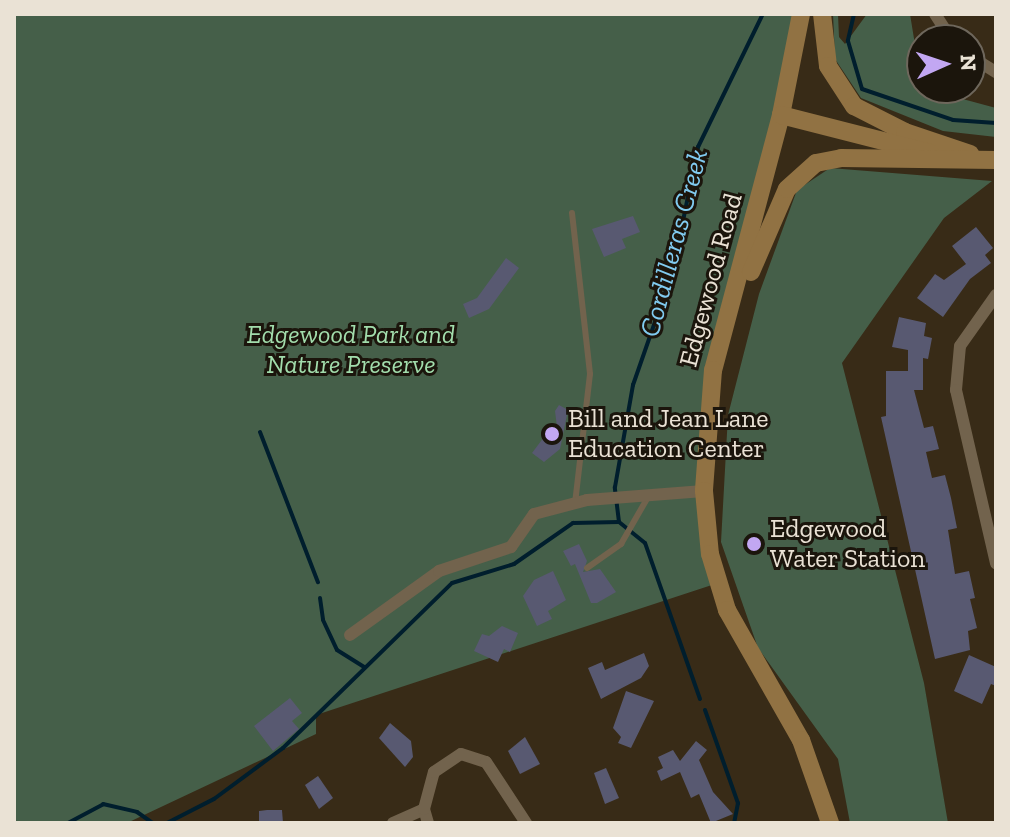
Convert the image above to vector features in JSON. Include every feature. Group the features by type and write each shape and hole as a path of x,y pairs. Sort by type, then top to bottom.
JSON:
{"main road":[{"name":"Edgewood Road","path":"801,14 781,115 723,324 707,408 704,491 710,554 727,610 801,740 830,823"},
{"path":"822,14 828,66 854,106 929,142 996,160"},
{"path":"781,115 929,153 996,160"},
{"path":"707,408 761,242 796,177 816,163 841,158 996,160"}],"street":[{"path":"996,295 960,346 956,390 996,563"},
{"path":"350,635 417,583 453,565 511,547 534,514 581,502 704,491"},
{"path":"428,823 424,809 434,772 461,754 486,762 526,823"},
{"path":"393,823 424,809"}],"lane":[{"path":"572,213 590,374 581,502"},
{"path":"587,568 621,544 640,513 644,496"}],"green space":[{"name":"Edgewood Park and Nature Preserve","path":"14,14 801,14 707,408 718,583 316,715 316,734 127,823 14,823"},
{"path":"833,14 838,14 839,37 845,44 867,14 910,14 912,24 906,24 906,104 981,104 996,108 996,137 943,131 861,98 835,59"},
{"path":"830,168 992,181 944,218 842,363 924,683 948,823 850,823 838,759 758,648 721,542 728,415 759,294 797,190"}],"building":[{"path":"633,216 640,232 622,239 626,248 604,257 592,229"},
{"path":"976,227 993,248 985,255 991,263 970,279 943,317 917,298 935,274 944,280 966,264 952,246"},
{"path":"506,258 519,268 489,309 469,318 463,304 477,298"},
{"path":"899,317 926,323 924,336 932,338 928,359 923,358 923,390 914,390 924,428 933,426 939,449 926,452 932,478 945,475 951,498 957,528 948,530 955,574 969,571 975,598 970,599 977,628 968,631 970,650 935,659 881,417 886,416 886,371 908,371 908,350 892,347"},
{"name":"Bill and Jean Lane Education Center","path":"559,405 568,410 560,449 544,462 532,453 550,429 558,435 555,411"},
{"path":"579,544 587,561 583,572 600,569 616,592 597,603 591,603 575,564 571,566 563,551"},
{"path":"553,571 566,600 548,611 552,619 537,626 523,596 534,580"},
{"path":"502,626 518,633 510,652 504,649 498,662 474,651 482,634 489,636"},
{"path":"644,653 649,666 641,678 601,699 588,668 602,662 605,670"},
{"path":"969,655 996,667 996,686 991,684 982,704 954,691"},
{"path":"626,691 654,701 631,748 618,743 621,737 613,728"},
{"path":"290,698 302,713 292,721 299,729 273,751 254,726"},
{"path":"390,723 411,741 413,757 405,767 379,738"},
{"path":"525,737 540,764 520,774 508,751"},
{"path":"696,741 707,750 699,760 713,792 733,814 711,823 699,794 691,798 680,772 661,781 657,771 663,768 658,757 673,750 680,761"},
{"path":"606,768 619,798 605,804 594,773"},
{"path":"318,776 333,798 319,809 305,785"},
{"path":"282,810 283,823 259,823 259,811"}],"waterway":[{"name":"Cordilleras Creek","path":"700,699 645,543 619,522 615,487 633,385 673,270 698,147 763,14"},
{"path":"854,14 848,41 862,89 953,120 996,123"},
{"path":"260,432 318,582"},
{"path":"167,823 214,799 283,748 452,583 514,564 573,523 619,522"},
{"path":"320,598 323,620 337,650 364,667"},
{"name":"Cordilleras Creek","path":"705,710 738,803 734,823"},
{"path":"68,823 103,804 137,812 153,823"}],"place":[{"name":"Bill and Jean Lane Education Center","path":"552,434"},
{"name":"Edgewood Water Station","path":"754,544"}]}
